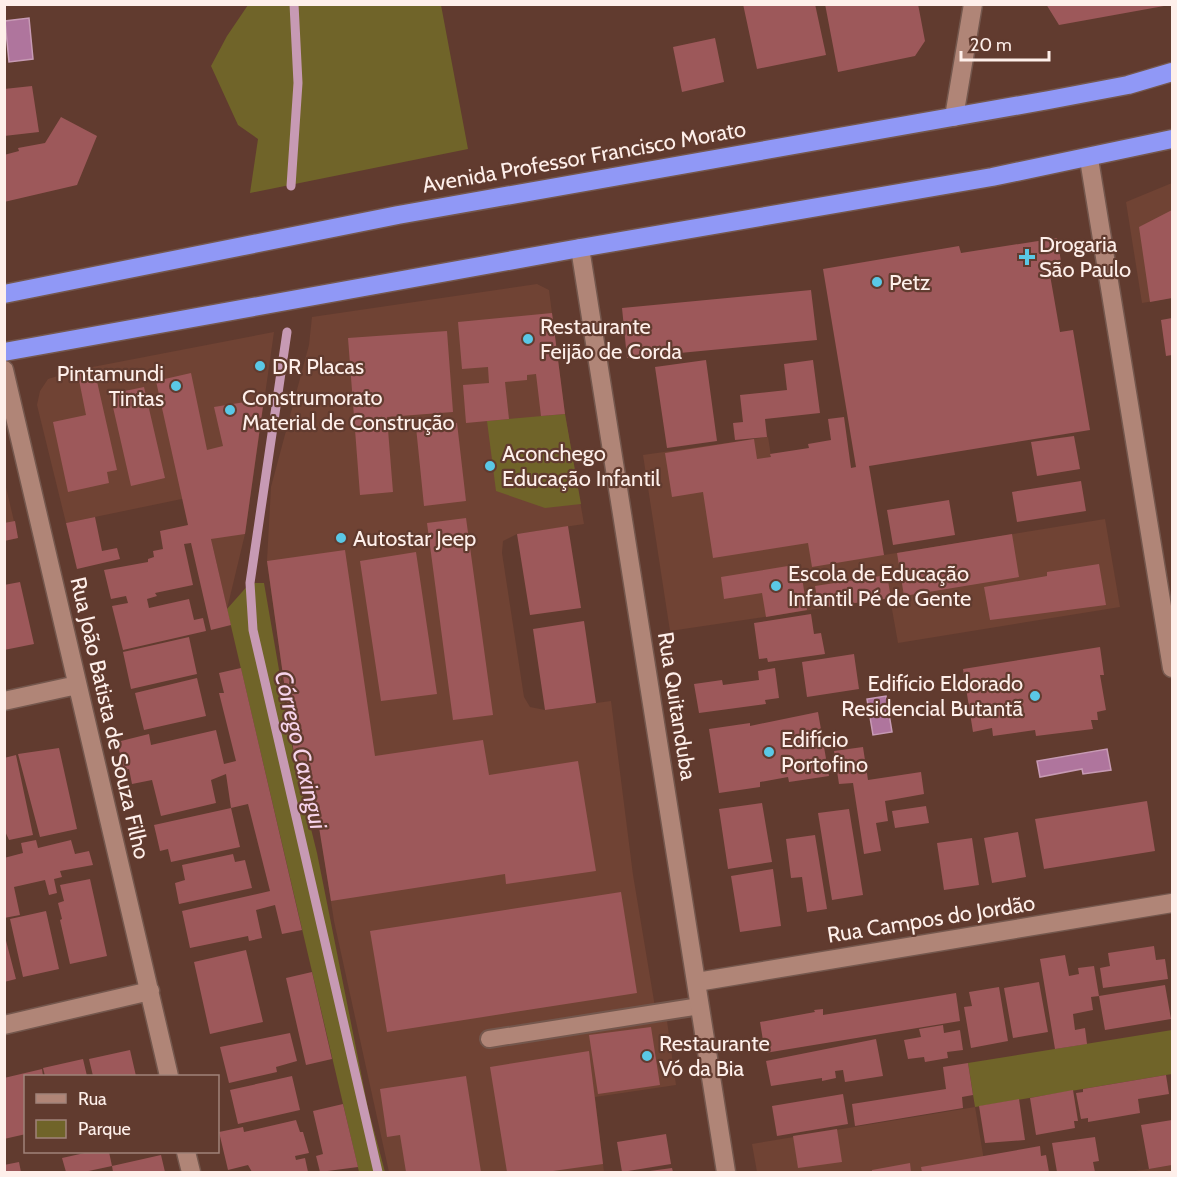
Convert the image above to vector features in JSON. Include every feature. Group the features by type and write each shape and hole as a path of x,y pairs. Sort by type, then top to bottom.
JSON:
{"highway":[{"name":"Avenida Professor Francisco Morato","path":"4,294 398,214 954,117 1128,85 1173,72"},
{"path":"4,352 1089,159 1173,139"}],"street":[{"path":"954,117 973,4"},
{"path":"1089,159 1102,254 1173,668"},
{"name":"Rua Quitanduba","path":"580,248 726,1173"},
{"name":"Rua João Batista de Souza Filho","path":"4,370 169,1075"},
{"path":"4,701 77,685"},
{"name":"Rua Campos do Jordão","path":"696,982 1173,903"},
{"path":"4,1025 150,991"},
{"path":"186,1153 190,1173"}],"lane":[{"path":"489,1039 700,1006"}],"shaded area":[{"path":"29,18 33,59 9,62 5,21"},
{"path":"1172,183 1172,298 1142,303 1126,202"},
{"path":"537,284 549,290 565,414 584,524 517,534 503,541 502,553 524,697 530,707 545,710 611,701 633,875 655,1007 485,1032 487,1048 667,1021 676,1085 595,1097 604,1172 389,1172 334,921 310,766 296,768 267,561 271,487 309,345 312,317"},
{"path":"274,332 245,534 227,609 201,495 66,523 37,405 40,391 48,379 77,370"},
{"path":"768,437 775,481 884,555 1105,519 1120,607 898,643 890,598 670,631 643,455"},
{"path":"4,479 18,538 5,541 4,541"},
{"path":"886,696 892,732 873,735 867,699"},
{"path":"1107,749 1111,770 1083,774 1082,769 1040,777 1037,761"},
{"path":"975,1107 986,1172 757,1172 752,1144"},
{"path":"1172,1165 1172,1172 1129,1172 1149,1169"}],"green space":[{"path":"248,5 441,5 468,149 250,193 258,139 238,125 211,66 227,36"},
{"path":"565,414 581,504 545,508 496,491 487,421"},
{"path":"250,583 264,583 296,768 317,853 368,1108 385,1172 359,1172 227,609"},
{"path":"1172,1030 1172,1074 975,1107 968,1063"}],"building":[{"path":"743,4 815,4 826,55 757,69"},
{"path":"825,4 918,4 925,41 915,56 838,72"},
{"path":"1046,4 1164,4 1164,6 1059,25"},
{"path":"715,38 724,82 682,92 673,47"},
{"path":"32,86 39,132 4,136 4,89"},
{"path":"61,117 97,136 77,185 4,202 4,155 19,151 18,148 45,143"},
{"path":"1172,210 1172,298 1150,302 1139,227"},
{"path":"1057,238 1063,273 1050,275 1060,332 1073,330 1090,430 869,466 884,555 812,567 808,543 713,558 703,492 672,497 665,453 754,439 757,459 771,457 770,454 809,448 808,444 831,440 828,419 844,417 851,468 856,467 823,269 959,246 961,253"},
{"path":"811,290 817,340 627,358 622,308"},
{"path":"552,313 565,414 541,416 536,374 527,375 527,380 505,382 509,419 466,423 463,385 489,383 488,367 462,369 458,322"},
{"path":"1172,318 1172,355 1166,356 1161,320"},
{"path":"447,331 453,412 387,417 393,492 360,495 348,338"},
{"path":"706,360 717,441 667,448 655,367"},
{"path":"813,360 820,413 765,419 767,437 735,440 733,423 743,422 740,395 787,390 784,364"},
{"path":"94,368 117,470 107,472 109,483 68,492 53,422 86,415 77,370"},
{"path":"191,373 207,450 223,446 214,407 264,399 245,534 211,539 231,625 211,630 191,543 184,544 193,585 155,593 157,596 147,599 149,608 189,599 194,620 203,618 206,631 123,650 112,606 128,603 126,596 111,599 104,570 148,562 148,559 154,557 153,551 163,549 160,531 188,525 156,381"},
{"path":"144,387 165,478 131,486 110,394"},
{"path":"457,423 466,501 424,506 416,427"},
{"path":"1074,436 1080,469 1037,476 1031,442"},
{"path":"1081,481 1086,511 1017,522 1012,492"},
{"path":"949,500 955,535 893,545 887,510"},
{"path":"95,517 102,551 117,548 120,559 77,569 66,523"},
{"path":"466,518 493,715 453,720 427,523"},
{"path":"15,521 18,538 4,541 4,523"},
{"path":"568,526 581,608 530,615 517,534"},
{"path":"1012,534 1019,577 904,596 897,553"},
{"path":"345,550 375,756 483,740 489,775 578,761 596,871 506,884 505,874 331,901 309,766 296,768 267,561"},
{"path":"416,552 437,694 381,701 360,561"},
{"path":"800,564 807,610 766,617 762,593 724,599 721,577"},
{"path":"1099,564 1106,605 990,620 984,587 1047,576 1047,572"},
{"path":"887,575 891,598 819,608 815,586"},
{"path":"20,582 34,644 4,650 4,585"},
{"path":"811,614 814,634 821,633 825,654 768,662 767,658 759,659 754,623"},
{"path":"584,621 596,703 545,710 533,629"},
{"path":"189,637 197,674 131,689 123,652"},
{"name":"Edifício Eldorado Residencial Butantã","path":"1100,647 1104,675 1100,675 1106,710 1097,712 1098,720 1091,720 1093,729 1036,736 1035,730 993,736 992,728 973,732 963,669"},
{"path":"854,654 859,689 807,697 802,662"},
{"path":"241,668 302,930 282,934 275,905 256,910 262,938 249,941 248,936 190,948 182,911 270,891 248,804 231,808 226,774 211,780 216,803 161,816 152,780 132,784 129,769 124,770 117,742 149,734 151,745 216,730 224,764 236,761 219,693 224,693 219,673"},
{"path":"775,668 779,698 765,700 766,704 699,713 694,684 722,680 723,685 759,680 758,671"},
{"path":"197,678 206,716 144,730 135,693"},
{"name":"Edifício Portofino","path":"818,712 829,776 789,782 788,777 760,782 760,787 719,793 709,729 750,723 750,726"},
{"path":"863,747 868,780 921,772 924,794 885,801 888,821 876,823 881,851 864,854 853,783 839,784 834,751"},
{"path":"59,748 77,829 40,837 18,754"},
{"path":"16,755 33,835 9,840 4,829 4,758"},
{"path":"1147,801 1155,851 1044,869 1035,819"},
{"path":"762,803 772,862 728,869 719,809"},
{"path":"926,806 929,823 895,828 892,811"},
{"path":"231,808 240,847 171,862 168,849 160,851 154,825"},
{"path":"849,809 863,895 832,900 818,813"},
{"path":"1018,832 1026,877 992,883 984,838"},
{"path":"815,835 827,909 807,912 802,877 791,878 786,839"},
{"path":"972,838 979,885 944,890 937,843"},
{"path":"36,840 38,848 71,840 75,854 89,851 93,865 60,871 62,877 54,879 57,893 49,895 45,880 14,887 20,915 4,918 4,858 23,853 21,843"},
{"path":"233,854 235,862 245,860 252,888 179,904 175,883 185,880 182,865"},
{"path":"773,869 781,926 740,932 731,876"},
{"path":"90,879 107,956 70,964 60,920 62,919 58,903 64,901 60,885"},
{"path":"621,892 637,993 387,1032 370,931"},
{"path":"46,911 59,969 23,977 10,919"},
{"path":"4,933 16,979 4,982"},
{"path":"1154,946 1156,960 1165,959 1168,979 1103,988 1100,968 1110,966 1108,953"},
{"path":"246,950 263,1022 210,1034 194,962"},
{"path":"1065,955 1069,976 1079,974 1078,968 1094,966 1099,996 1091,997 1093,1010 1073,1014 1075,1030 1085,1028 1087,1044 1055,1049 1040,959"},
{"path":"312,972 332,1059 306,1065 286,978"},
{"path":"1039,982 1048,1032 1013,1038 1004,988"},
{"path":"1165,985 1171,1019 1105,1030 1099,996"},
{"path":"999,987 1008,1041 971,1048 964,1007 972,1006 969,992"},
{"path":"956,993 960,1021 765,1053 760,1022 815,1012 814,1010 823,1009 823,1015"},
{"path":"943,1025 944,1033 960,1030 963,1050 947,1052 948,1058 925,1062 924,1057 908,1059 904,1040 921,1037 919,1029"},
{"path":"651,1027 660,1085 598,1094 589,1035"},
{"path":"290,1033 297,1061 276,1067 277,1072 229,1083 220,1047"},
{"path":"876,1039 883,1076 845,1082 843,1070 835,1071 836,1078 771,1086 766,1061"},
{"path":"130,1050 136,1075 93,1075 89,1059"},
{"path":"589,1051 603,1164 546,1172 507,1172 490,1067"},
{"path":"83,1059 87,1075 45,1075 43,1068"},
{"path":"968,1063 973,1095 962,1097 963,1108 855,1126 852,1104 946,1089 943,1067"},
{"path":"42,1069 43,1075 24,1075 24,1134 4,1139 4,1078"},
{"path":"1166,1075 1169,1094 1138,1099 1140,1113 1088,1122 1088,1118 1081,1119 1076,1093 1083,1092 1083,1089"},
{"path":"292,1076 300,1110 238,1124 230,1090"},
{"path":"466,1076 481,1172 406,1172 400,1135 387,1137 380,1089"},
{"path":"1073,1090 1078,1121 1074,1121 1075,1128 1036,1135 1030,1098"},
{"path":"843,1094 848,1124 777,1136 772,1106"},
{"path":"1019,1099 1025,1140 985,1143 979,1106"},
{"path":"343,1104 358,1167 320,1172 316,1156 323,1154 313,1111"},
{"path":"296,1120 300,1132 303,1132 309,1153 295,1156 296,1160 305,1158 308,1172 252,1172 248,1165 228,1170 219,1132 243,1127 244,1132"},
{"path":"1172,1120 1172,1165 1149,1169 1141,1125"},
{"path":"837,1129 842,1162 798,1168 793,1136"},
{"path":"666,1134 671,1164 622,1172 617,1142"},
{"path":"1095,1137 1099,1161 1093,1162 1095,1172 1057,1172 1052,1143"},
{"path":"1040,1146 1041,1156 1046,1155 1049,1172 922,1172 921,1167"},
{"path":"84,1153 109,1153 112,1166 84,1172 66,1172 62,1158"},
{"path":"161,1155 165,1172 113,1172 112,1166"},
{"path":"19,1162 21,1172 4,1172 4,1165"},
{"path":"910,1163 911,1172 872,1172 872,1170"},
{"path":"672,1168 673,1172 650,1172 650,1171"}],"waterway":[{"name":"Córrego Caxingui","path":"291,186 298,83 294,4"},
{"name":"Córrego Caxingui","path":"287,332 250,583 253,630 378,1172"}],"place":[{"name":"Drogaria São Paulo","path":"1027,257"},
{"name":"Petz","path":"877,282"},
{"name":"Restaurante Feijão de Corda","path":"528,339"},
{"name":"DR Placas","path":"260,366"},
{"name":"Pintamundi Tintas","path":"176,386"},
{"name":"Construmorato Material de Construção","path":"230,410"},
{"name":"Aconchego Educação Infantil","path":"490,466"},
{"name":"Autostar Jeep","path":"341,538"},
{"name":"Escola de Educação Infantil Pé de Gente","path":"776,586"},
{"name":"Edifício Eldorado Residencial Butantã","path":"1035,696"},
{"name":"Edifício Portofino","path":"769,752"},
{"name":"Restaurante Vó da Bia","path":"647,1056"}]}
